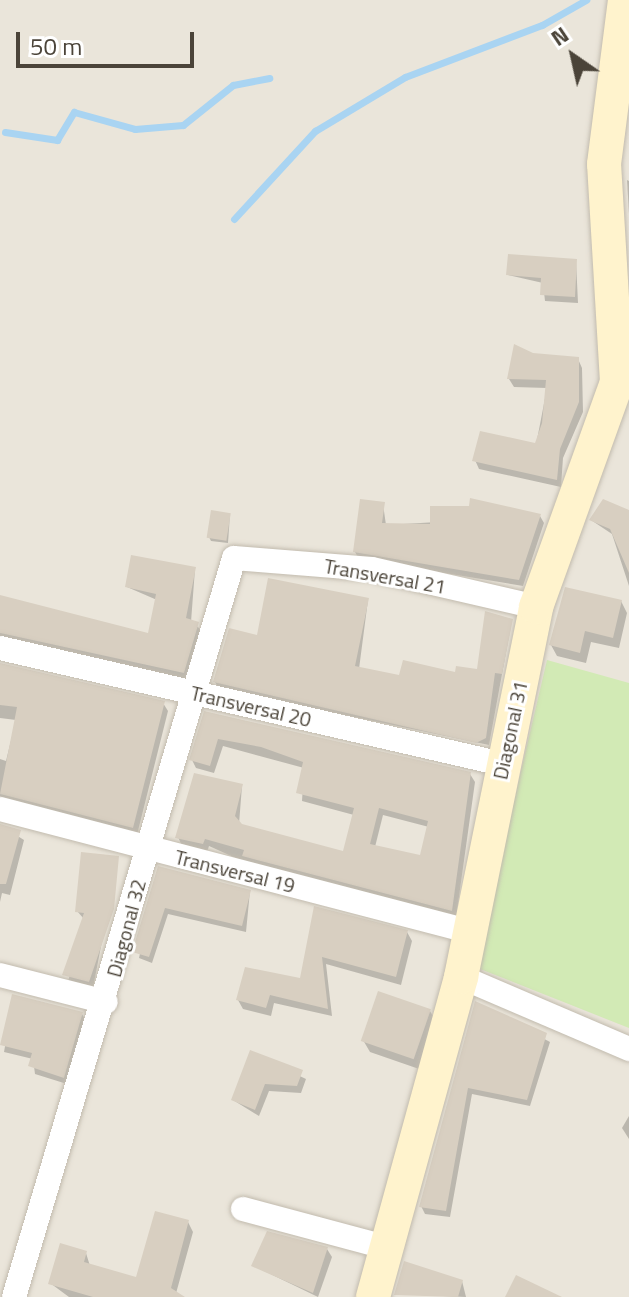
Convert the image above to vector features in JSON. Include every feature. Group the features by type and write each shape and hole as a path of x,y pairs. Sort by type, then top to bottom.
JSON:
{"street":[{"name":"Diagonal 31","path":"373,1297 389,1248 461,977 536,607 617,382 604,164 625,0"},
{"path":"617,382 629,418"},
{"name":"Transversal 21","path":"234,558 372,569 536,607"},
{"name":"Diagonal 32","path":"14,1297 106,1002 189,692 234,558"},
{"name":"Transversal 20","path":"0,648 502,764"},
{"name":"Transversal 19","path":"0,809 470,931"},
{"path":"0,975 106,1002"},
{"path":"461,977 629,1049"},
{"path":"243,1209 389,1248"}],"shaded area":[{"path":"0,0 629,0 629,1297 0,1297"}],"green space":[{"path":"547,660 629,683 629,1028 475,967"}],"building":[{"path":"508,254 577,259 575,297 540,295 541,278 506,275"},
{"path":"514,344 533,353 579,357 579,402 560,449 557,480 472,461 480,431 535,443 542,423 546,380 507,379"},
{"path":"470,498 541,514 519,580 353,552 360,499 385,502 382,523 430,524 430,506 469,506"},
{"path":"603,499 629,510 629,573 610,529 589,520"},
{"path":"211,510 231,513 226,541 207,538"},
{"path":"131,555 196,567 186,618 199,622 184,673 0,633 0,595 148,633 156,594 125,587"},
{"path":"268,578 369,598 355,666 399,675 403,660 455,672 456,666 477,669 485,611 513,619 502,674 495,673 486,738 476,743 213,682 229,628 257,635"},
{"path":"565,587 622,600 613,638 585,631 580,653 549,645"},
{"path":"0,663 165,701 133,828 0,794 17,707 0,705"},
{"path":"204,711 471,772 452,911 242,856 244,850 205,839 203,844 175,838 194,773 243,784 235,816 242,824 343,851 354,808 296,793 303,762 261,747 218,739 210,766 189,760","holes":["379,808 428,821 420,855 370,844"]},
{"path":"0,824 21,830 6,884 0,884"},
{"path":"81,852 119,856 114,909 89,982 62,975 84,913 75,912"},
{"path":"158,866 251,890 242,926 165,908 149,957 132,952"},
{"path":"314,906 408,930 396,977 322,957 328,1009 270,995 266,1008 236,1000 245,967 300,978"},
{"path":"378,991 431,1009 414,1059 361,1041"},
{"path":"12,994 83,1012 64,1078 28,1066 32,1053 0,1045"},
{"path":"475,1001 547,1033 527,1100 468,1088 446,1211 419,1207"},
{"path":"250,1050 303,1070 297,1086 265,1084 255,1110 231,1100"},
{"path":"155,1211 189,1220 171,1288 185,1297 93,1297 48,1284 60,1243 87,1251 84,1262 136,1277"},
{"path":"267,1231 328,1247 313,1293 251,1266"},
{"path":"404,1261 463,1280 458,1297 394,1295"},
{"path":"516,1275 562,1297 505,1297"}],"waterway":[{"path":"234,219 315,131 405,77 542,25 586,0"},
{"path":"5,132 57,140 74,112 135,129 183,125 233,85 269,78"}]}
